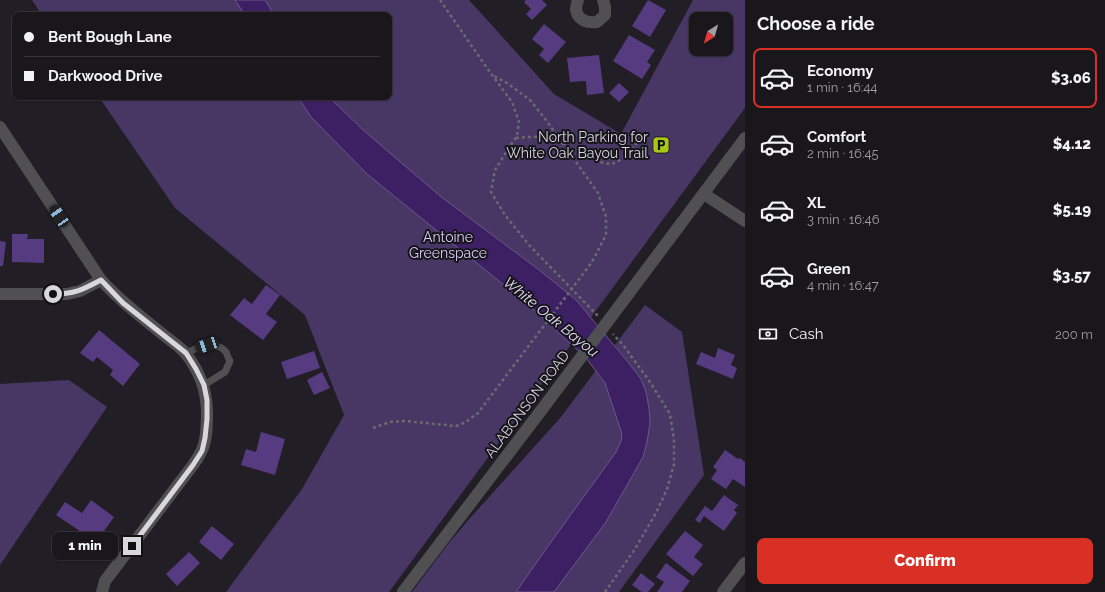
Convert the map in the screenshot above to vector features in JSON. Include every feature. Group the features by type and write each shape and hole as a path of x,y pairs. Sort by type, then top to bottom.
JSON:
{"street":[{"path":"578,0 576,10 581,19 588,23 597,22 605,15 603,0"},
{"path":"0,127 101,280 123,303 186,353 204,385 207,400 207,419 202,451 105,581 102,592"},
{"name":"ALABONSON ROAD","path":"404,592 745,138"},
{"path":"704,194 745,222"},
{"path":"0,294 67,294 80,291 101,280"},
{"path":"723,592 745,563"}],"lane":[{"path":"186,353 207,345 219,346 226,352 230,361 225,372 204,385"}],"path":[{"path":"440,0 505,91"},
{"path":"373,428 390,422 406,421 456,426 466,422 478,413 592,262 606,235 606,217 598,193 530,100 492,74"},
{"path":"515,138 550,138 600,162 613,164 626,156 644,133"}],"green space":[{"name":"Antoine Greenspace","path":"32,0 469,0 554,94 621,134 693,0 745,0 745,108 389,592 226,592 302,489 344,415 305,315 175,208 101,100 392,100 392,12 40,12"},
{"path":"645,305 682,332 704,475 619,592 412,592 448,544 561,417"},
{"path":"69,380 107,407 0,565 0,384"}],"water":[{"path":"235,0 265,0 272,12 243,12"},
{"name":"White Oak Bayou","path":"300,100 332,100 362,129 440,196 538,269 576,300 641,379 646,392 650,423 643,457 606,522 554,592 516,592 616,452 621,441 622,434 605,383 586,358 531,307 367,174 311,117"}],"building":[{"path":"526,0 542,0 547,5 532,20 526,14 531,9 524,2"},
{"path":"648,0 666,10 650,37 632,26"},
{"path":"544,24 566,42 548,63 539,55 544,49 532,39"},
{"path":"629,35 655,50 647,62 651,65 642,79 613,61"},
{"path":"599,55 604,93 587,95 586,81 570,82 567,58"},
{"path":"619,83 629,92 619,102 609,93"},
{"path":"12,234 28,234 27,239 44,239 44,263 12,262"},
{"path":"0,241 6,242 3,266 0,266"},
{"path":"266,285 280,295 266,314 277,322 263,340 230,315 244,298 252,304"},
{"path":"99,330 140,364 123,386 110,375 113,370 97,357 93,362 80,353"},
{"path":"718,348 735,355 731,365 737,368 733,379 696,364 701,352 715,358"},
{"path":"314,351 320,368 287,379 281,362"},
{"path":"322,372 330,388 314,395 307,380"},
{"path":"261,432 285,439 275,475 241,465 246,449 256,452"},
{"path":"725,450 745,462 745,487 733,479 726,489 711,479 717,470 713,467"},
{"path":"724,495 738,505 734,510 737,513 724,531 704,516 700,523 695,520 705,506 712,511"},
{"path":"91,500 114,517 96,542 56,515 65,502 82,513"},
{"path":"212,526 234,544 221,560 199,542"},
{"path":"685,531 703,545 694,557 703,564 693,576 666,554"},
{"path":"189,552 200,563 177,586 166,574"},
{"path":"666,563 690,581 682,592 657,592 664,582 656,577"},
{"path":"641,573 655,584 648,592 642,592 632,585"}],"place":[{"name":"North Parking for White Oak Bayou Trail","path":"661,145"}],"route":[{"path":"53,294 67,294 80,291 101,280 123,303 186,353 204,385 207,400 207,419 202,451 132,546"}]}
